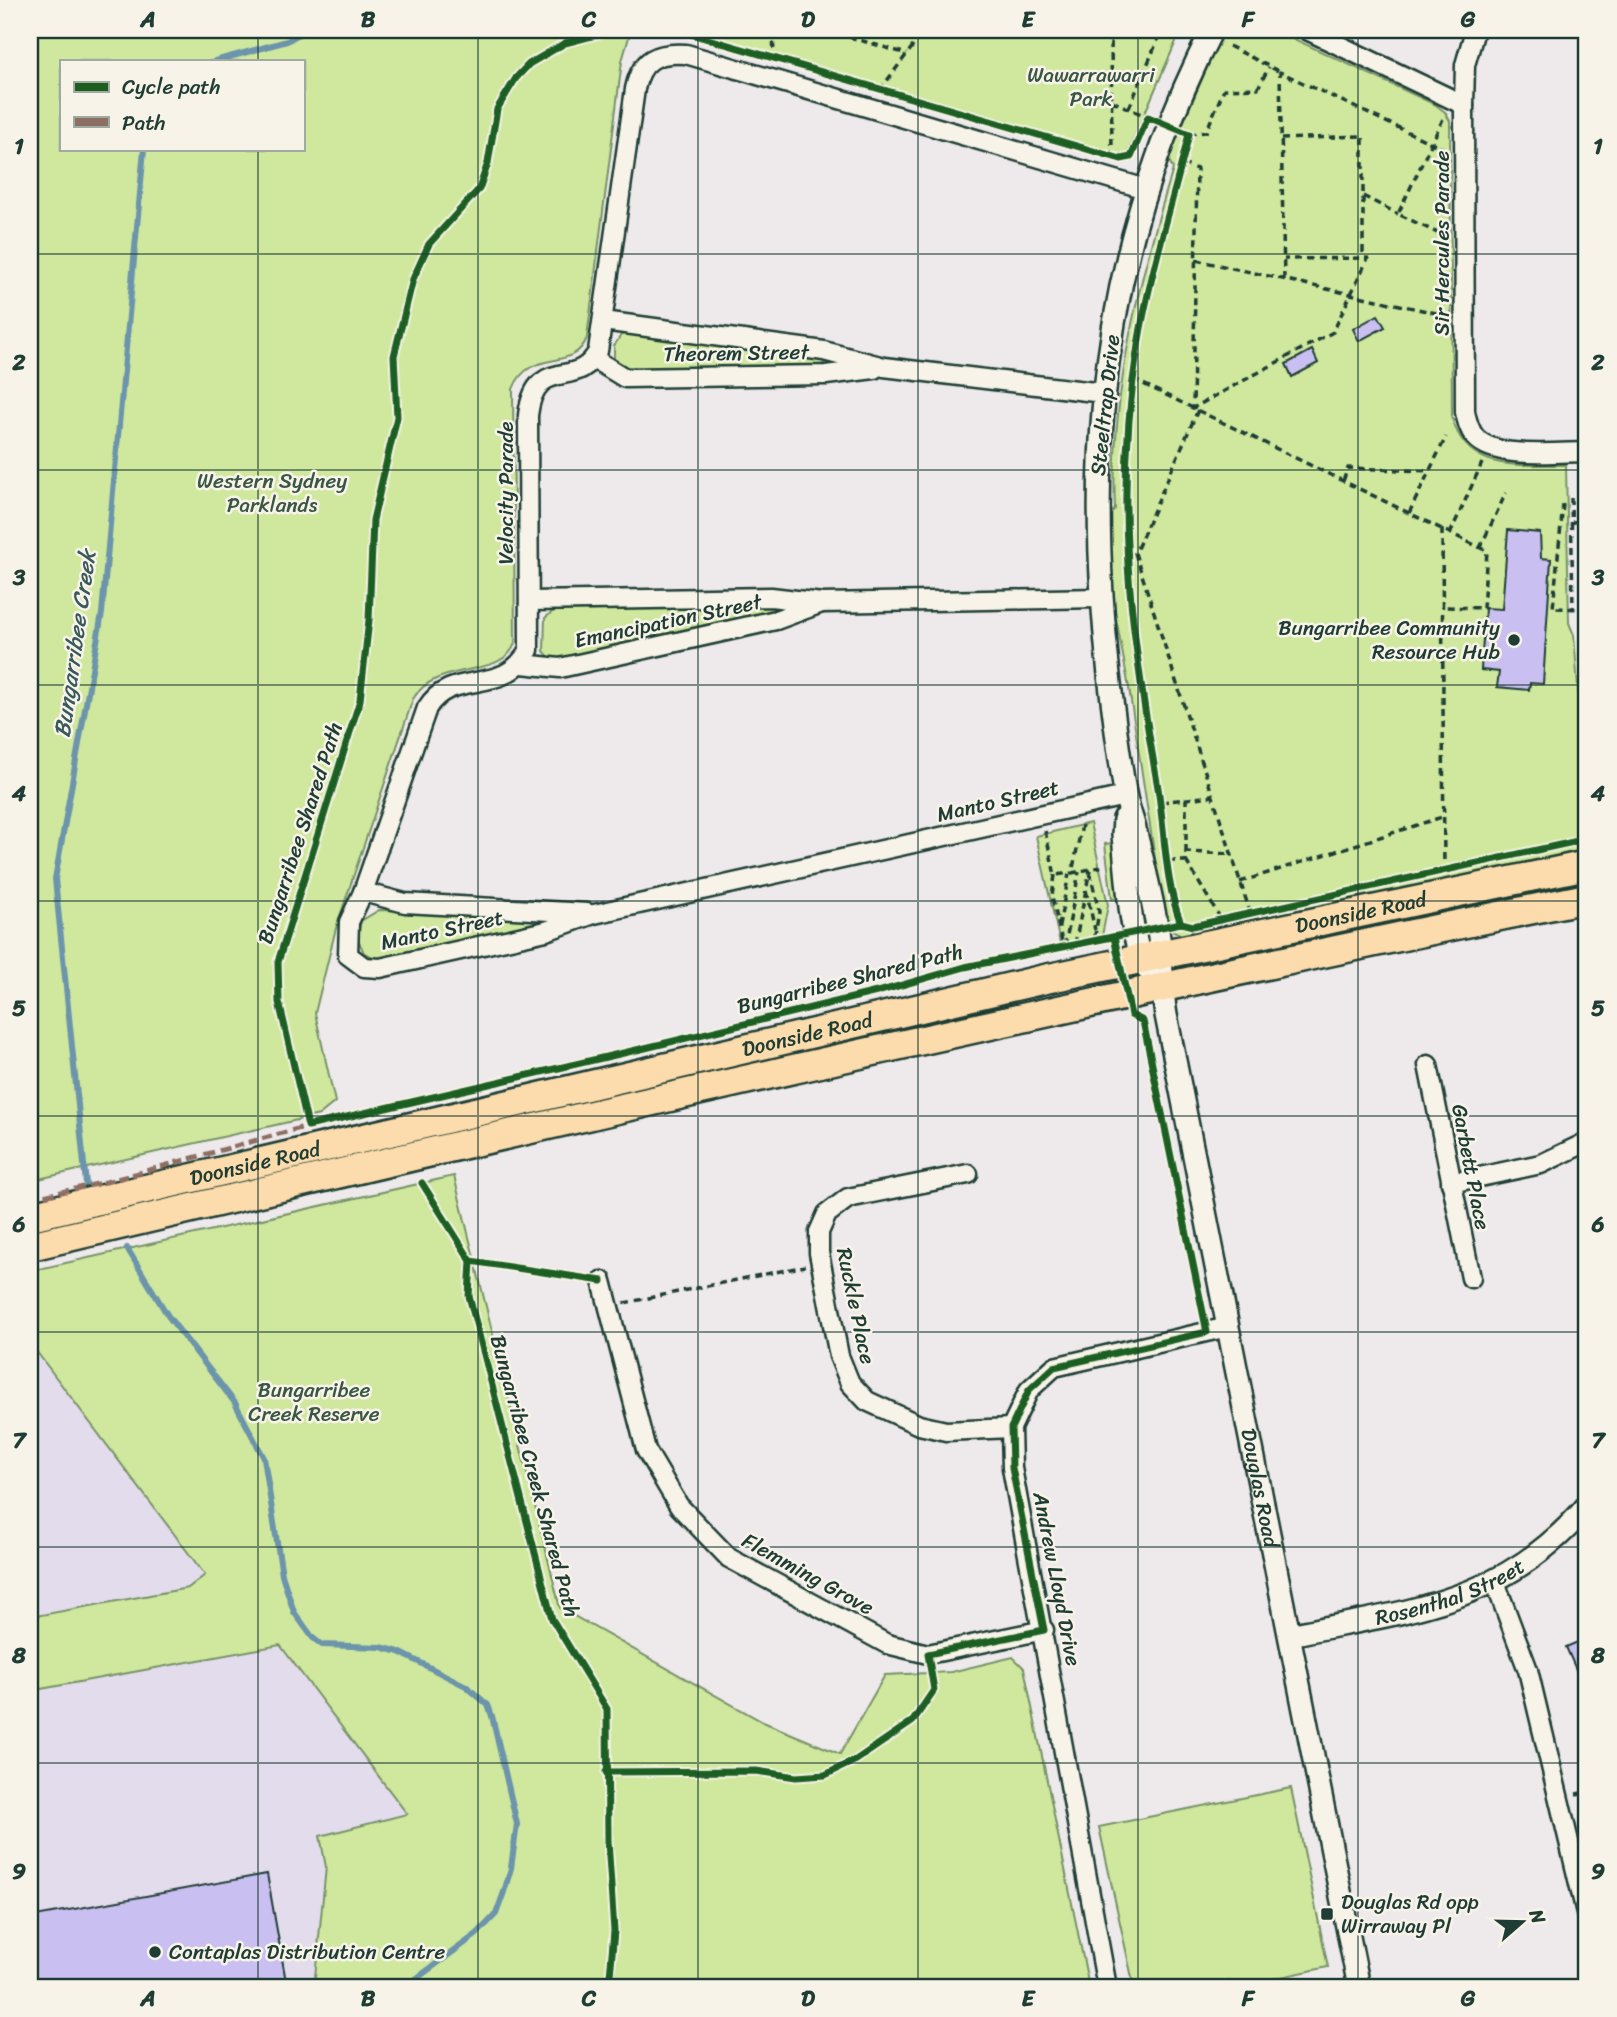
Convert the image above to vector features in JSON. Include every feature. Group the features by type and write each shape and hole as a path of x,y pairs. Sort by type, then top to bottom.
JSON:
{"main road":[{"name":"Doonside Road","path":"30,1216 1032,982 1587,865"},
{"name":"Doonside Road","path":"30,1246 489,1138 1161,987 1587,898"}],"street":[{"name":"Steeltrap Drive","path":"1151,958 1125,796 1100,598 1097,505 1103,393 1119,291 1146,189 1169,124 1212,30"},
{"path":"1307,30 1464,105"},
{"name":"Sir Hercules Parade","path":"1475,30 1465,65 1465,412 1475,437 1489,447"},
{"path":"594,359 603,321 638,75 641,67 653,57 686,54 1146,189"},
{"name":"Theorem Street","path":"603,321 824,351 884,367 1103,393"},
{"name":"Theorem Street","path":"594,359 625,378 826,375 884,367"},
{"name":"Velocity Parade","path":"522,664 531,643 528,415 531,395 541,380 576,371 594,359"},
{"path":"1489,447 1506,452 1587,452"},
{"name":"Emancipation Street","path":"530,601 771,597 822,603 1100,598"},
{"name":"Emancipation Street","path":"522,664 562,667 776,620 822,603"},
{"path":"363,892 423,719 433,698 449,688 501,677 522,664"},
{"name":"Manto Street","path":"594,914 405,903 363,892 349,922 346,945 348,955 364,967 380,968 546,931 594,914 1125,796"},
{"name":"Douglas Road","path":"1151,958 1161,987 1359,1987"},
{"name":"Garbett Place","path":"1428,1065 1471,1278"},
{"path":"1451,1183 1541,1164 1587,1142"},
{"name":"Ruckle Place","path":"968,1174 848,1198 838,1204 827,1214 819,1233 821,1263 839,1356 850,1383 867,1401 919,1425 946,1431 1011,1428"},
{"name":"Flemming Grove","path":"602,1281 646,1450 679,1506 729,1558 887,1644 928,1654 1044,1630"},
{"name":"Andrew Lloyd Drive","path":"1107,1987 1044,1630 1012,1468 1011,1428 1029,1390 1055,1367 1228,1327"},
{"name":"Rosenthal Street","path":"1290,1635 1435,1604 1495,1582 1550,1545 1587,1506"},
{"path":"1495,1582 1528,1670 1587,1917"}],"path":[{"path":"773,30 774,58"},
{"path":"826,30 907,54"},
{"path":"880,90 925,30"},
{"path":"1100,154 1117,158 1112,101 1111,30"},
{"path":"1129,108 1162,30"},
{"path":"1229,46 1446,150"},
{"path":"761,55 787,62"},
{"path":"1112,101 1189,134 1206,132 1224,89 1258,88 1269,67"},
{"path":"1280,72 1284,280"},
{"path":"867,86 892,94"},
{"path":"1144,128 1148,117"},
{"path":"1398,214 1443,119"},
{"path":"1187,144 1189,134"},
{"path":"1281,139 1363,136 1363,257"},
{"path":"1179,176 1185,154"},
{"path":"1182,164 1197,169 1193,408"},
{"path":"1363,196 1446,237"},
{"path":"1193,408 1333,332 1368,258 1284,259"},
{"path":"1196,260 1446,315"},
{"path":"1132,391 1135,368"},
{"path":"1133,379 1487,551 1483,608 1443,607"},
{"path":"1198,410 1136,553 1250,914"},
{"path":"1409,513 1446,437"},
{"path":"1450,534 1489,447"},
{"path":"1343,482 1348,468 1429,471"},
{"path":"1480,548 1506,493"},
{"path":"1571,498 1573,610"},
{"path":"1563,504 1553,608 1587,609"},
{"path":"1571,522 1587,521"},
{"path":"1442,529 1444,872"},
{"path":"1125,541 1126,565"},
{"path":"1125,554 1136,553"},
{"path":"1159,789 1162,814"},
{"path":"1161,802 1212,796"},
{"path":"1186,799 1186,861 1222,919"},
{"path":"1240,882 1445,816"},
{"path":"1059,928 1082,823"},
{"path":"1045,831 1055,875 1052,896 1064,946"},
{"path":"1167,850 1171,873"},
{"path":"1186,852 1231,854"},
{"path":"1169,861 1186,861"},
{"path":"1055,875 1104,866"},
{"path":"1432,875 1457,869"},
{"path":"1075,944 1090,870"},
{"path":"1090,870 1099,912 1094,941"},
{"path":"1064,946 1079,872"},
{"path":"1086,888 1096,932"},
{"path":"1241,916 1263,911"},
{"path":"1212,922 1231,918"},
{"path":"1049,949 1103,939"},
{"path":"608,1306 821,1263"}],"shaded area":[{"path":"30,1343 205,1575 188,1588 30,1617"},
{"path":"280,1645 407,1814 320,1836 326,1867 314,1987 30,1987 30,1691"}],"green space":[{"name":"Western Sydney Parklands","path":"30,30 631,30 622,61 587,338 572,355 530,368 520,376 513,389 515,643 508,654 497,662 437,679 423,687 413,699 336,928 315,1013 335,1102 319,1115 30,1181"},
{"name":"Wawarrawarri Park","path":"686,30 1181,30 1127,154 1118,155 723,40 715,42 711,36 688,37"},
{"path":"1223,30 1275,30 1436,105 1445,112 1450,121 1452,418 1460,436 1470,449 1483,457 1513,464 1566,465 1569,623 1574,635 1587,804 1587,854 1187,938 1168,928 1164,918 1129,688 1111,591 1107,518 1115,509 1117,423 1129,337 1173,169 1168,158"},
{"path":"629,333 822,359 824,363 821,366 623,370 614,361 614,346 621,335"},
{"path":"774,606 774,612 562,661 550,658 544,651 545,618 556,609"},
{"path":"1090,823 1108,905 1102,936 1060,943 1036,836"},
{"path":"1114,843 1120,898 1112,899 1105,844"},
{"path":"379,910 541,916 546,922 378,959 364,953 357,937 361,921"},
{"name":"Bungarribee Creek Reserve","path":"454,1176 560,1608 763,1722 840,1754 885,1675 951,1672 1013,1657 1024,1668 1089,1987 314,1987 326,1867 320,1836 407,1814 280,1645 30,1691 30,1617 188,1588 205,1575 30,1343 30,1271"},
{"path":"1291,1788 1328,1967 1234,1987 1230,1981 1197,1987 1134,1987 1099,1827"}],"building":[{"path":"1378,315 1385,327 1359,341 1353,329"},
{"path":"1312,350 1318,363 1292,377 1286,364"},
{"name":"Bungarribee Community Resource Hub","path":"1508,530 1540,533 1541,558 1551,559 1543,684 1530,683 1529,690 1497,687 1499,672 1481,670 1485,608 1502,609"},
{"path":"1587,1638 1587,1678 1581,1681 1566,1647"},
{"name":"Contaplas Distribution Centre","path":"267,1874 287,1987 30,1987 30,1917"}],"waterway":[{"name":"Bungarribee Creek","path":"219,60 287,41 306,30"},
{"name":"Bungarribee Creek","path":"86,1184 55,879 102,613 144,150"},
{"name":"Bungarribee Creek","path":"127,1248 168,1316 235,1403 264,1458 282,1575 294,1612 313,1638 322,1645 381,1647 399,1652 466,1686 488,1705 517,1824 511,1868 504,1892 496,1914 477,1934 405,1987"}],"marked path":[{"path":"30,1199 106,1182 308,1126"}],"cycle path":[{"name":"Bungarribee Shared Path","path":"615,30 565,43 529,64 516,78 497,109 488,163 479,189 429,244 413,279 394,356 397,417 373,520 369,620 360,700 278,962 279,1002 308,1126 881,991 965,967 1181,923 1193,926 1587,839"},
{"path":"677,30 1121,159 1131,157 1148,117 1189,134 1155,265 1138,345 1131,402 1126,511 1128,565 1139,671 1160,799 1168,872 1181,923"},
{"path":"606,1772 756,1771 796,1777 825,1775 856,1760 913,1721 934,1690 928,1654 1044,1630 1012,1468 1011,1428 1029,1390 1054,1367 1207,1332 1143,1021 1131,1015 1114,937"},
{"name":"Bungarribee Creek Shared Path","path":"422,1183 471,1261 469,1296 552,1619 607,1709 608,1841 614,1931 609,1987"},
{"path":"471,1261 602,1281"}],"place":[{"name":"Bungarribee Community Resource Hub","path":"1514,640"},
{"name":"Douglas Rd opp Wirraway Pl","path":"1327,1914"},
{"name":"Contaplas Distribution Centre","path":"155,1952"}]}
